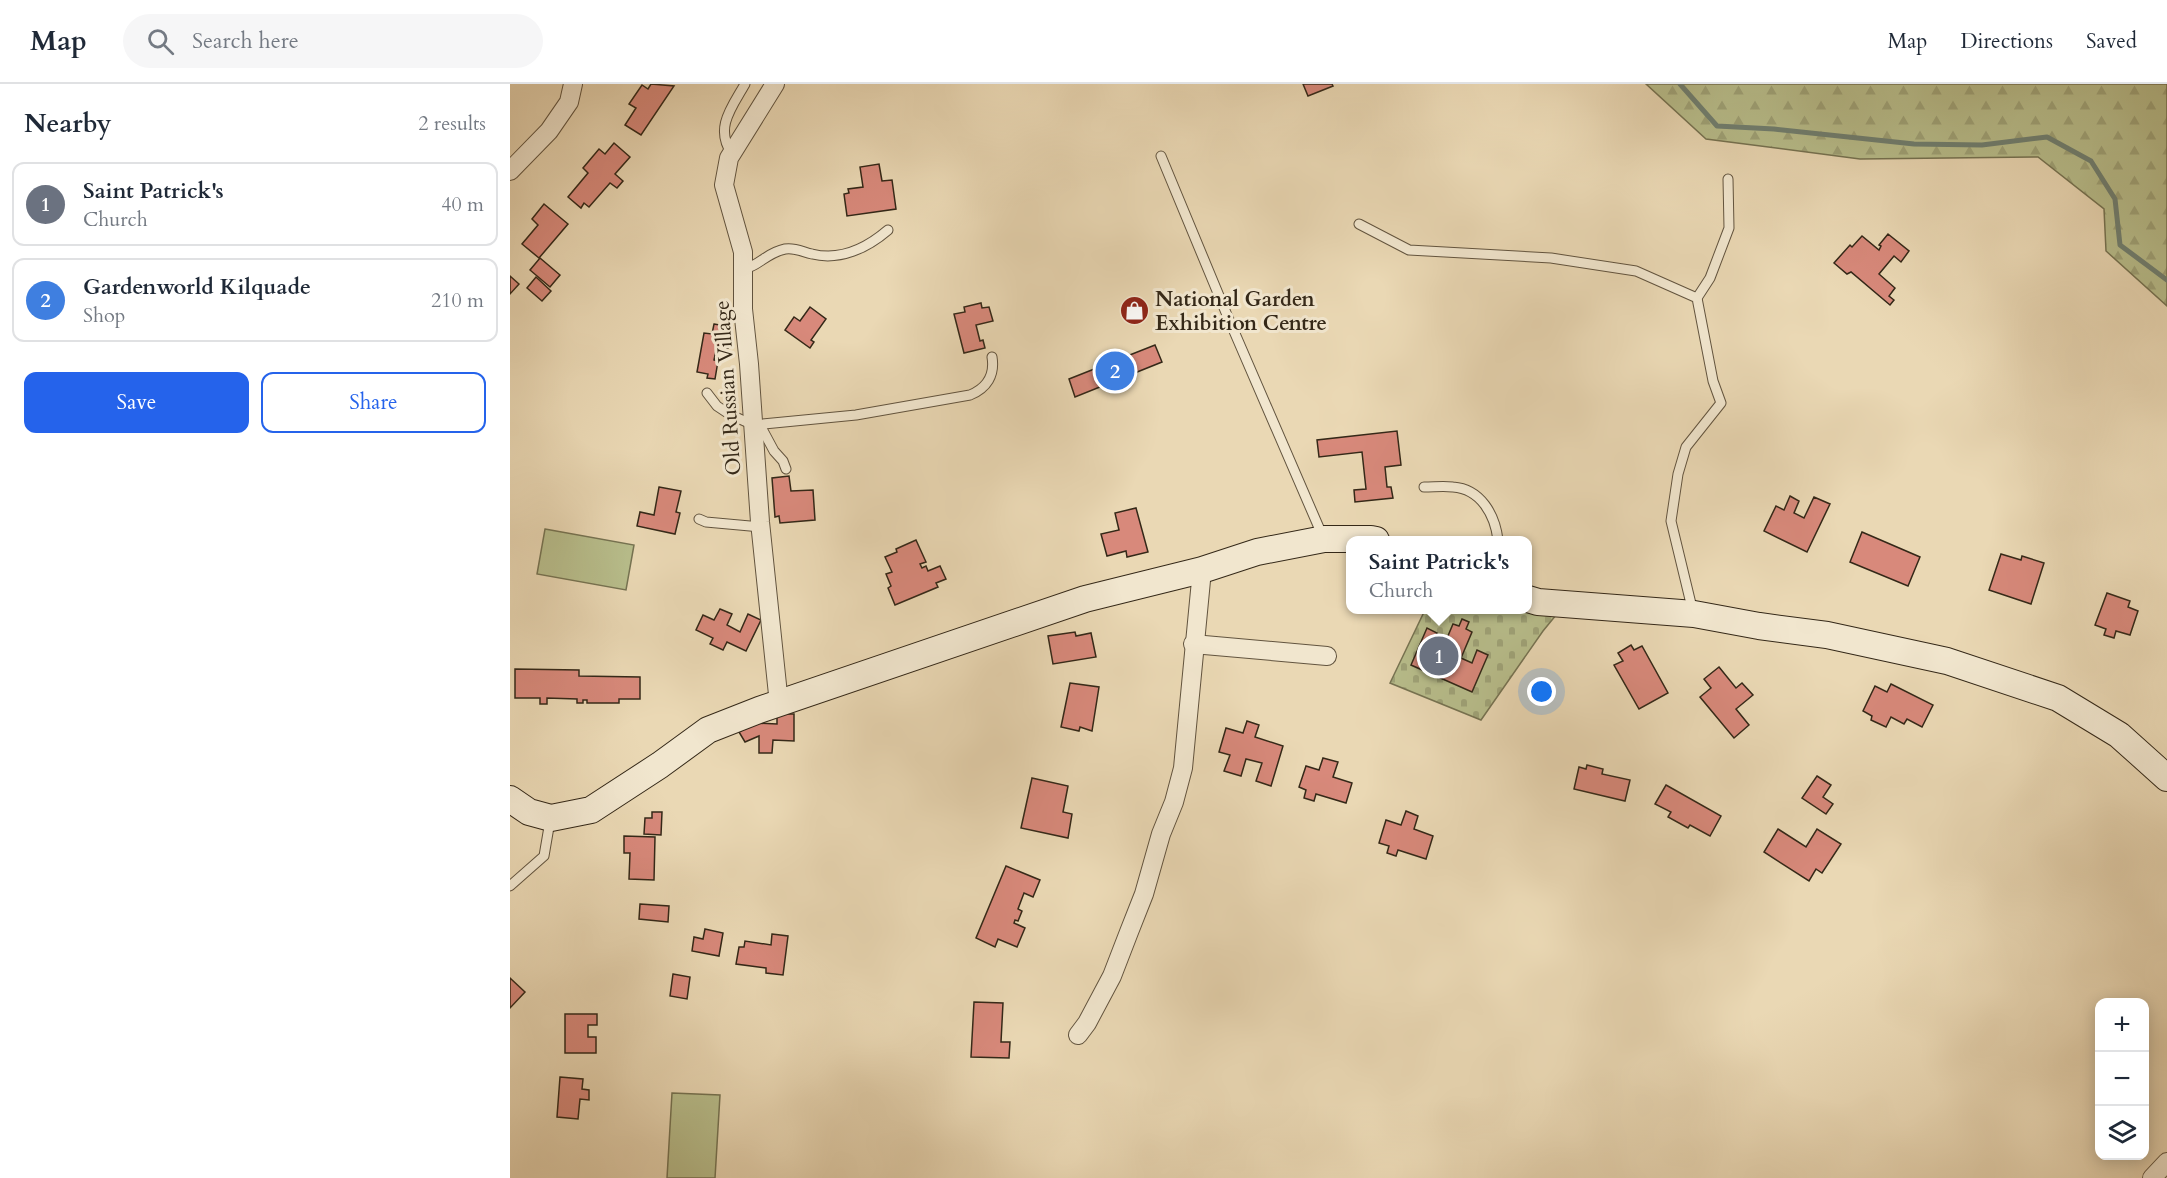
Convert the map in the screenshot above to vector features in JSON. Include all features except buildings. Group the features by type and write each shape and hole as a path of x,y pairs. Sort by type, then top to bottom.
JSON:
{"street":[{"path":"510,171 549,131 569,102 573,84"},
{"name":"Old Russian Village","path":"775,84 732,154 726,168 724,185 738,231 744,269 743,309 757,425 760,527 779,704"},
{"path":"510,799 529,812 551,818 591,810 708,730 779,704 1085,599 1202,570 1257,552 1324,539 1346,539"},
{"path":"1078,1035 1087,1023 1112,976 1144,894 1161,834 1174,802 1183,768 1193,644 1202,570"},
{"path":"1532,600 1694,614 1827,635 1947,662 2058,698 2119,735 2167,778"},
{"path":"1193,644 1327,656"},
{"path":"2152,1178 2167,1162"}],"lane":[{"path":"732,154 727,147 723,125 745,84"},
{"path":"1161,156 1324,539"},
{"path":"1694,614 1671,521 1678,474 1686,447 1721,403 1713,381 1697,298 1710,278 1729,228 1728,179"},
{"path":"1359,224 1409,250 1551,258 1636,271 1697,298"},
{"path":"744,269 753,267 763,257 788,248 824,257 858,250 869,245 888,230"},
{"path":"707,393 717,406 729,414 757,425 856,415 970,395 981,391 993,372 992,357"},
{"path":"757,425 774,451 783,460 786,469"},
{"path":"1424,487 1455,486 1474,494 1486,505 1496,526 1497,536"},
{"path":"699,519 706,522 760,527"},
{"path":"510,886 544,856 551,818"}],"green space":[{"path":"1646,84 2167,84 2167,306 2106,251 2104,209 2038,157 1860,159 1706,139"},
{"path":"545,529 634,545 626,590 537,574"},
{"path":"1532,609 1561,609 1481,720 1390,683 1423,614 1532,614"},
{"path":"672,1093 720,1095 715,1178 667,1178"}],"waterway":[{"path":"1680,84 1717,126 1774,129 1914,144 1982,145 2047,137 2091,161 2115,199 2120,245 2167,280"}],"place":[{"name":"National Garden Exhibition Centre","path":"1134,311"},
{"name":"Gardenworld Kilquade","path":"1115,371"},
{"name":"Saint Patrick's","path":"1439,656"}]}
